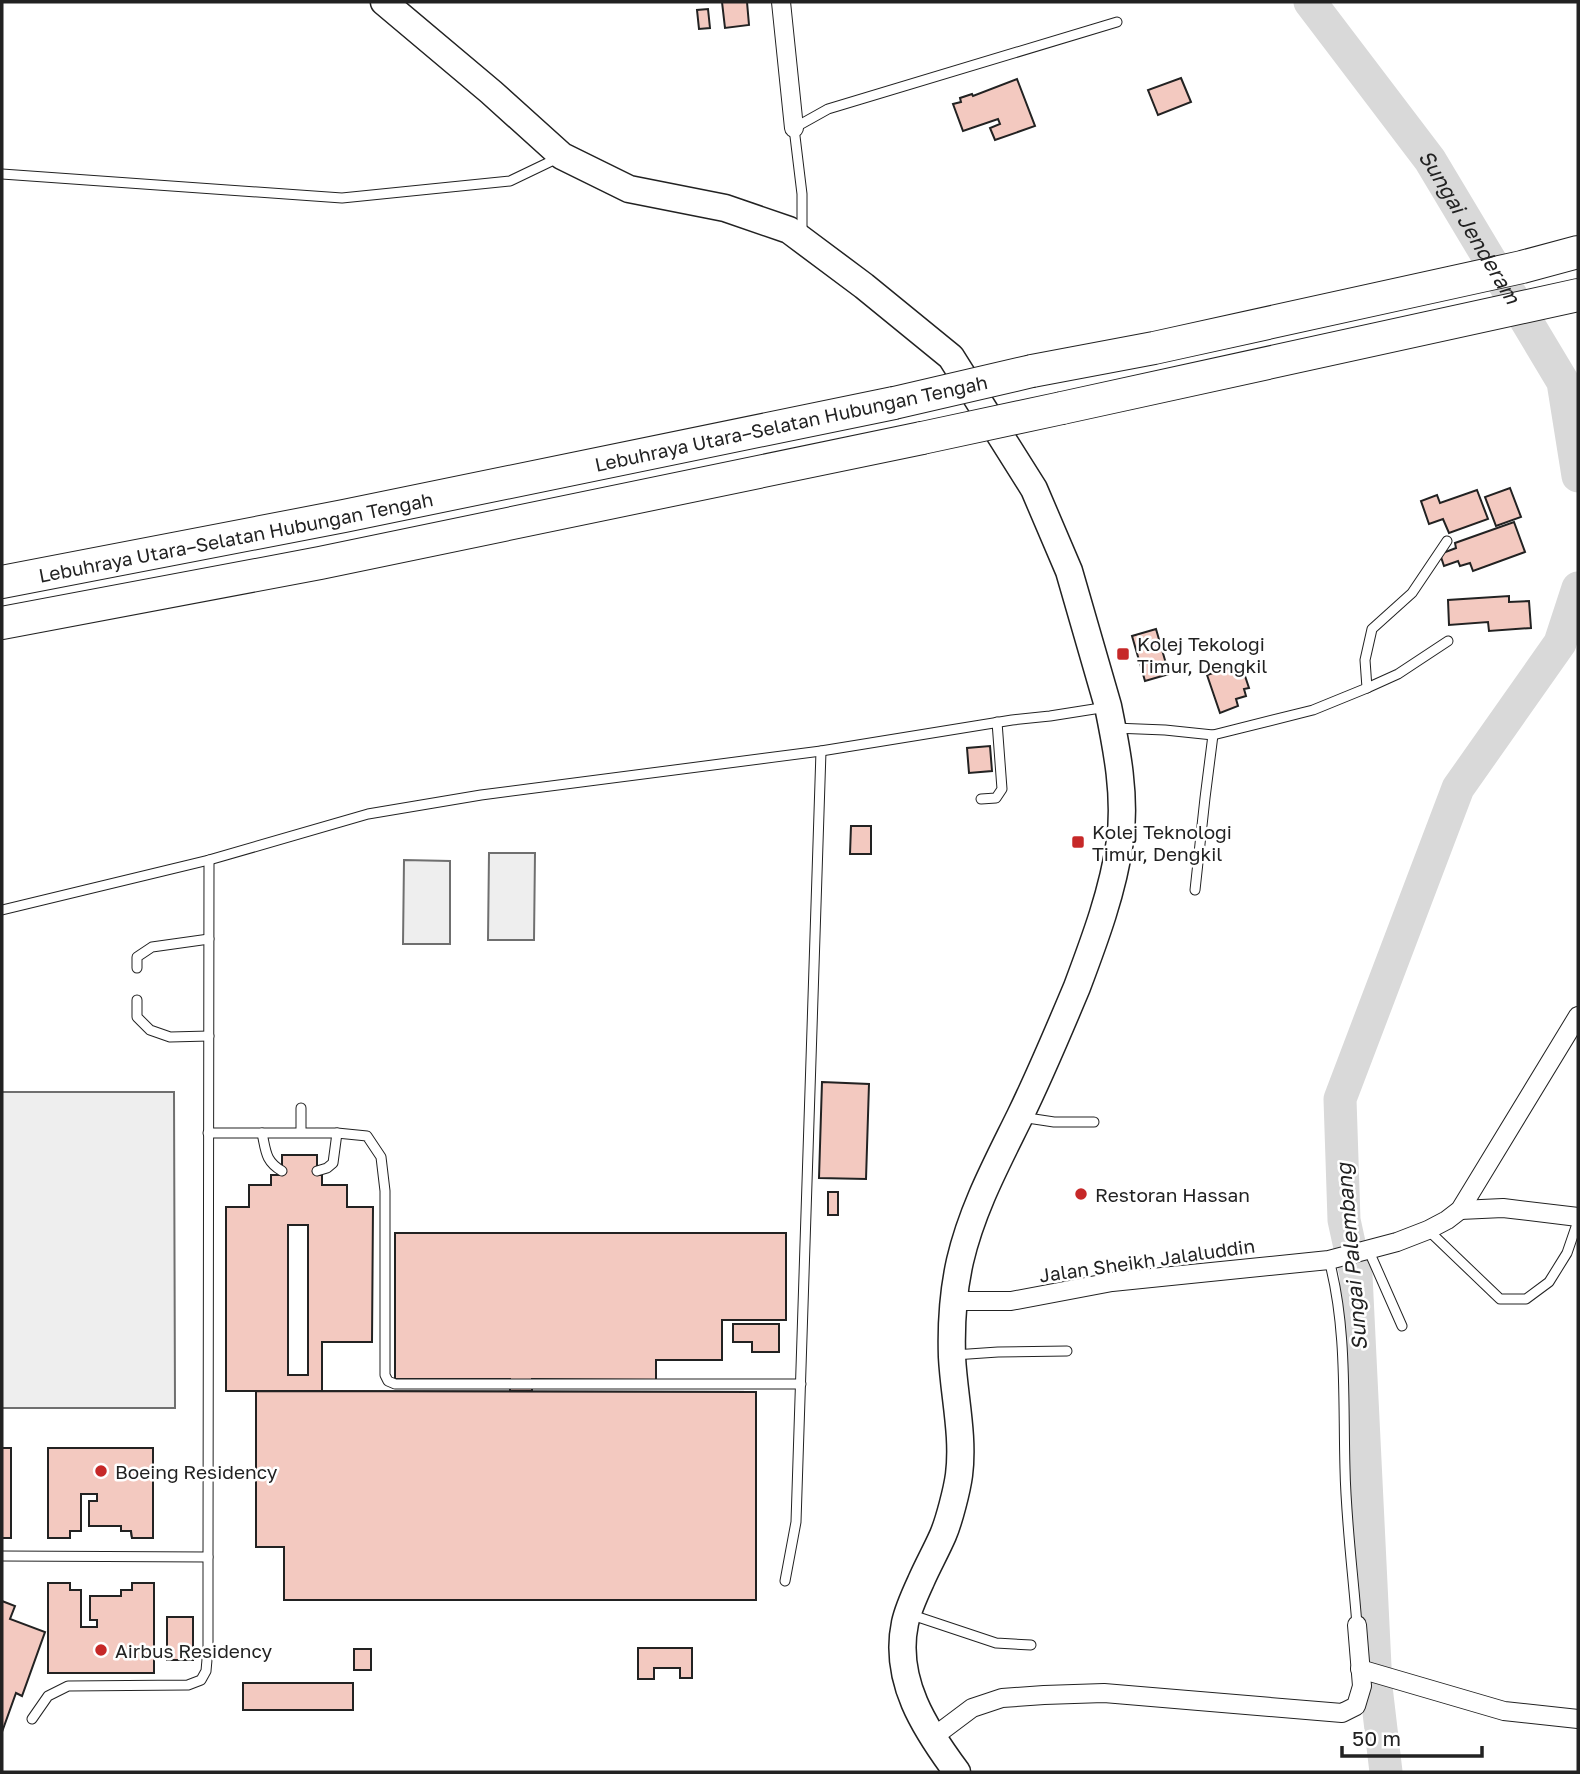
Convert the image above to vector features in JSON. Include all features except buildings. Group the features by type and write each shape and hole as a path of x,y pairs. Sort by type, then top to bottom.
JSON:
{"highway":[{"name":"Lebuhraya Utara–Selatan Hubungan Tengah","path":"2,582 358,513 894,403 1522,267 1578,252"},
{"path":"2,623 320,563 922,438 1578,295"}],"main road":[{"path":"384,2 562,156 629,189 725,208 789,230 864,286 951,357 1034,489 1069,571 1110,717 1121,786 1120,839 1101,919 1054,1043 1020,1117 992,1169 960,1262 954,1301 952,1356 960,1443 959,1476 944,1532 907,1613 903,1661 910,1694 932,1738 957,1772"}],"street":[{"path":"781,2 794,128"},
{"path":"1428,1230 1460,1210 1578,1016"},
{"path":"1460,1210 1503,1208 1578,1219"},
{"name":"Jalan Sheikh Jalaluddin","path":"954,1301 1011,1301 1112,1282 1351,1253 1397,1242 1428,1230"},
{"path":"932,1738 972,1708 1002,1698 1044,1695 1104,1693 1342,1713 1356,1706 1362,1686 1363,1670 1357,1625"},
{"path":"1363,1670 1504,1712 1578,1719"}],"lane":[{"path":"802,240 802,194 794,128 828,109 1117,22"},
{"path":"2,174 342,198 510,181 562,156"},
{"path":"1367,688 1365,660 1372,629 1412,593 1447,541"},
{"path":"2,910 209,860 368,814 481,795 821,751 997,723 1110,717 1165,730 1213,735 1313,710 1398,674 1448,641"},
{"path":"981,799 996,798 1002,789 997,723"},
{"path":"1195,890 1213,735"},
{"path":"785,1581 796,1522 821,751"},
{"path":"33,1719 48,1696 68,1686 188,1685 201,1680 206,1671 209,860"},
{"path":"137,968 137,957 152,947 209,939"},
{"path":"137,1000 138,1017 150,1031 170,1037 209,1036"},
{"path":"301,1108 301,1132"},
{"path":"1020,1117 1054,1122 1094,1122"},
{"path":"208,1133 301,1132 367,1136 381,1157 385,1191 385,1376 395,1384 801,1384"},
{"path":"261,1133 267,1158 273,1166 282,1171"},
{"path":"322,1170 333,1163 337,1133"},
{"path":"1428,1230 1500,1299 1526,1299 1549,1282 1567,1253 1578,1219"},
{"path":"1351,1253 1402,1326"},
{"path":"1351,1253 1336,1286 1343,1364 1345,1472 1357,1625"},
{"path":"952,1356 1067,1351"},
{"path":"2,1556 208,1557"},
{"path":"907,1613 996,1643 1031,1645"}],"shaded area":[{"path":"489,853 535,853 534,940 488,940"},
{"path":"404,860 450,861 450,944 403,944"},
{"path":"2,1092 174,1092 175,1408 2,1408"}],"waterway":[{"name":"Sungai Jenderam","path":"1310,2 1430,160 1563,382 1578,476"},
{"name":"Sungai Palembang","path":"1386,1772 1376,1687 1356,1275 1344,1220 1340,1099 1458,788 1560,643 1578,588"}],"place":[{"name":"Kolej Tekologi Timur, Dengkil","path":"1123,654"},
{"name":"Kolej Teknologi Timur, Dengkil","path":"1078,842"},
{"name":"Restoran Hassan","path":"1081,1194"},
{"name":"Boeing Residency","path":"101,1471"},
{"name":"Airbus Residency","path":"101,1650"}]}
